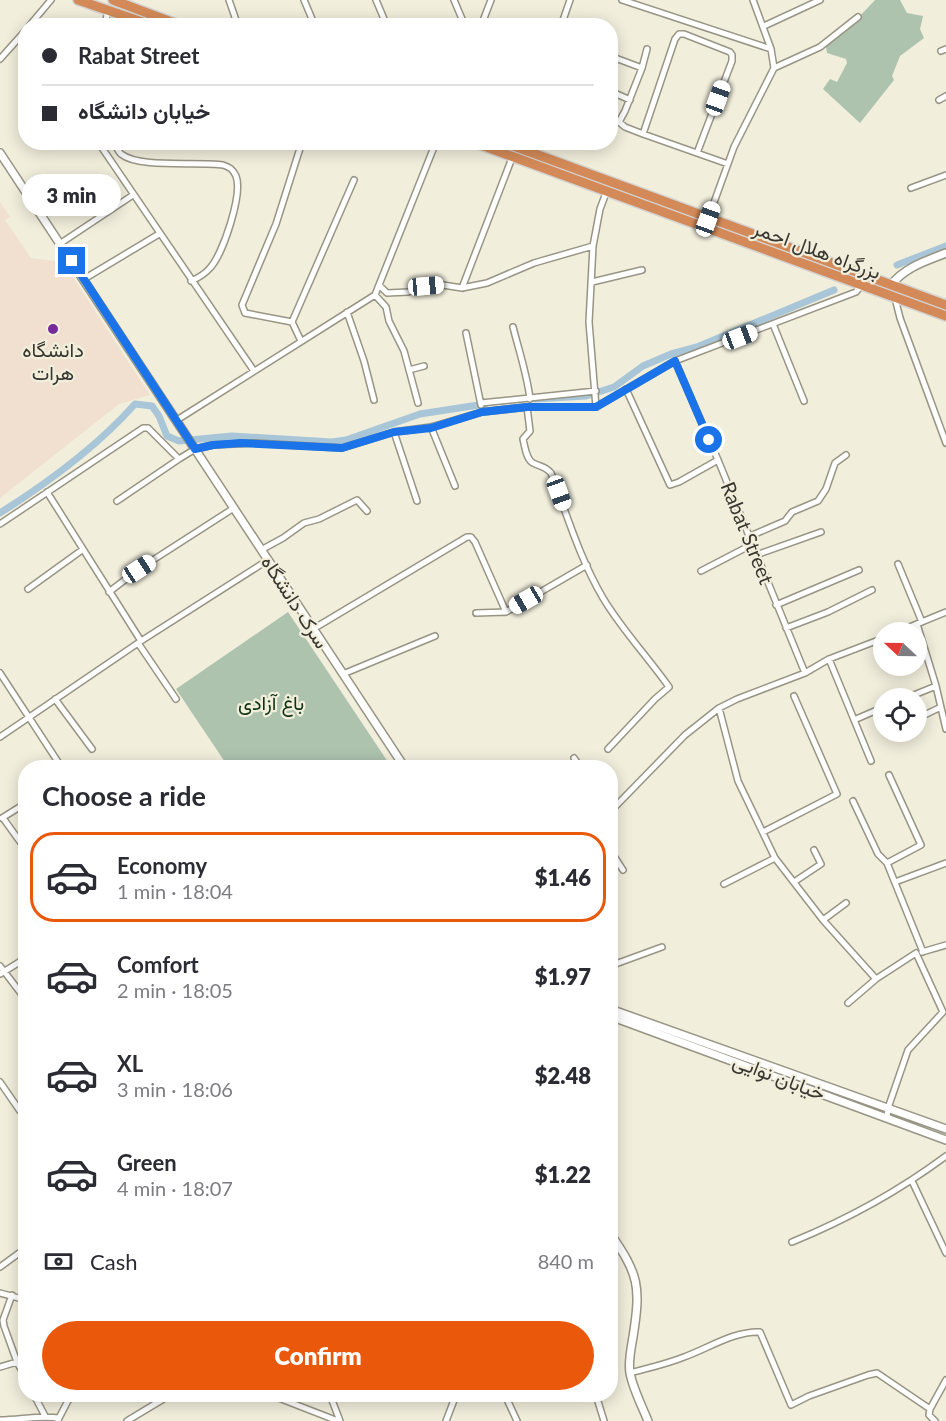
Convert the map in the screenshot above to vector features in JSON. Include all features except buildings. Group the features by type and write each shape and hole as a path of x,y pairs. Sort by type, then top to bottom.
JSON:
{"highway":[{"path":"78,0 132,18"},
{"path":"113,0 161,18"},
{"name":"بزرگراه هلال احمر","path":"492,150 946,316"},
{"name":"بزرگراه هلال احمر","path":"529,150 708,219 946,305"}],"street":[{"path":"36,18 51,0"},
{"path":"229,0 235,18"},
{"path":"304,0 312,18"},
{"path":"376,0 384,18"},
{"path":"454,0 462,18"},
{"path":"484,18 491,0"},
{"path":"564,18 570,0"},
{"path":"622,0 771,49"},
{"path":"704,229 735,147 774,68 764,26 753,0"},
{"path":"764,26 820,0"},
{"path":"106,18 108,9"},
{"path":"774,68 820,47 858,17"},
{"path":"643,134 675,39 679,34 684,34 730,52 732,56 697,153"},
{"path":"0,59 18,39"},
{"path":"647,49 630,100 619,122 643,134 728,164"},
{"path":"618,59 642,68"},
{"path":"618,95 630,100"},
{"path":"939,100 946,96"},
{"path":"103,150 254,371"},
{"path":"118,150 128,158 149,163 223,165 231,168 236,174 238,184 235,210 217,258 201,277 191,281"},
{"path":"292,322 245,313 242,306 276,224 299,150"},
{"path":"177,420 375,295 433,150"},
{"name":"سرک دانشگاه","path":"0,153 400,760"},
{"path":"462,288 512,158"},
{"path":"911,188 946,175"},
{"path":"301,341 292,322 354,180"},
{"path":"596,407 589,322 593,246 600,209 606,193"},
{"path":"60,243 133,195"},
{"path":"84,279 159,234"},
{"path":"379,285 387,293 408,292 426,286 443,285 462,288 487,283 534,263 593,246"},
{"path":"891,285 908,269 946,253"},
{"path":"592,282 642,270"},
{"path":"117,501 179,459 194,446 241,443 342,448 394,432 431,428 482,412 527,407 596,407 675,361 856,292 862,284"},
{"path":"375,295 386,306 389,321 404,351 418,403"},
{"path":"895,297 900,318 946,443"},
{"path":"347,312 364,361 374,400"},
{"path":"773,324 804,401"},
{"path":"513,327 526,371 530,399"},
{"path":"466,333 482,412"},
{"name":"Rabat Street","path":"675,361 805,673"},
{"path":"409,370 424,366"},
{"path":"626,389 670,485 718,460"},
{"path":"481,403 596,391"},
{"path":"527,407 530,431 523,439 528,458 532,463 545,466 551,473 602,597 669,687 608,749"},
{"path":"0,524 143,428 148,428 179,459"},
{"path":"431,428 455,486"},
{"path":"394,432 417,501"},
{"path":"748,537 785,521 792,512 818,501 826,489 835,463 846,455"},
{"path":"47,492 176,699"},
{"path":"261,549 304,524 357,500 367,511"},
{"path":"109,592 139,569 234,508"},
{"path":"756,555 820,532"},
{"path":"313,629 467,537 471,537 475,542 506,612"},
{"path":"701,571 751,545"},
{"path":"28,589 82,550"},
{"path":"0,737 139,642 268,560"},
{"path":"898,564 920,622"},
{"path":"476,613 506,612 587,565"},
{"path":"776,604 859,570"},
{"path":"786,628 828,612 872,590"},
{"path":"922,622 946,612"},
{"path":"343,674 435,636"},
{"path":"618,804 685,735 719,708 805,673 829,659 873,642"},
{"path":"927,651 939,708 946,729"},
{"path":"829,659 871,761"},
{"path":"0,673 57,760"},
{"path":"927,690 936,686"},
{"path":"763,832 837,794 794,696"},
{"path":"55,699 92,749"},
{"path":"719,708 738,781 775,858 823,920 876,979"},
{"path":"927,714 939,708"},
{"path":"854,720 873,712"},
{"path":"887,863 921,845 889,775"},
{"path":"853,801 878,854 887,863 923,952"},
{"path":"18,808 1,818 18,840"},
{"path":"794,882 821,864 814,849"},
{"path":"724,884 775,858"},
{"path":"618,862 623,870"},
{"path":"895,882 946,863"},
{"path":"823,920 846,903"},
{"path":"848,1003 876,979 916,953 946,945"},
{"path":"618,963 662,946"},
{"path":"887,1118 888,1108 908,1050 943,1012 916,953"},
{"path":"18,962 1,970 18,990"},
{"name":"خیابان نوایی","path":"618,1012 946,1129"},
{"name":"خیابان نوایی","path":"618,1019 946,1140"},
{"path":"0,1082 18,1108"},
{"path":"792,1242 821,1230 912,1181 946,1156"},
{"path":"912,1181 946,1253"},
{"path":"618,1244 630,1261 636,1281 637,1308 630,1355 630,1373 646,1419"},
{"path":"0,1267 18,1254"},
{"path":"0,1293 18,1297"},
{"path":"0,1366 17,1362 3,1320 12,1295"},
{"path":"630,1373 682,1358 734,1337 760,1332 791,1405 809,1396 877,1373 930,1409"},
{"path":"935,1421 929,1415 930,1409 946,1380"},
{"path":"38,1402 45,1416"},
{"path":"0,1420 24,1420 45,1416 58,1420 67,1402"},
{"path":"127,1421 158,1402"},
{"path":"291,1402 331,1420 339,1421 332,1402"},
{"path":"446,1421 453,1402"},
{"path":"508,1402 517,1421"},
{"path":"598,1402 604,1421"}],"shaded area":[{"name":"دانشگاه هرات","path":"0,202 10,217 5,220 31,258 63,262 150,395 119,404 0,498"}],"green space":[{"path":"875,0 900,0 907,13 923,16 920,29 924,38 900,56 892,76 894,80 860,123 823,89 830,79 837,82 847,63 846,59 827,53 826,47"},
{"name":"باغ آزادی","path":"288,612 387,760 224,760 176,689"}],"waterway":[{"path":"897,265 946,246"},
{"path":"535,399 586,396 614,387 643,366 671,354 697,347 834,290"},
{"path":"0,513 72,463 105,435 135,404 152,406 167,436 179,441 232,436 332,442 346,440 420,414 485,404"}],"place":[{"name":"دانشگاه هرات","path":"53,329"}],"route":[{"path":"72,261 195,449 241,443 342,448 394,432 431,428 482,412 527,407 596,407 675,361 709,440"}]}
